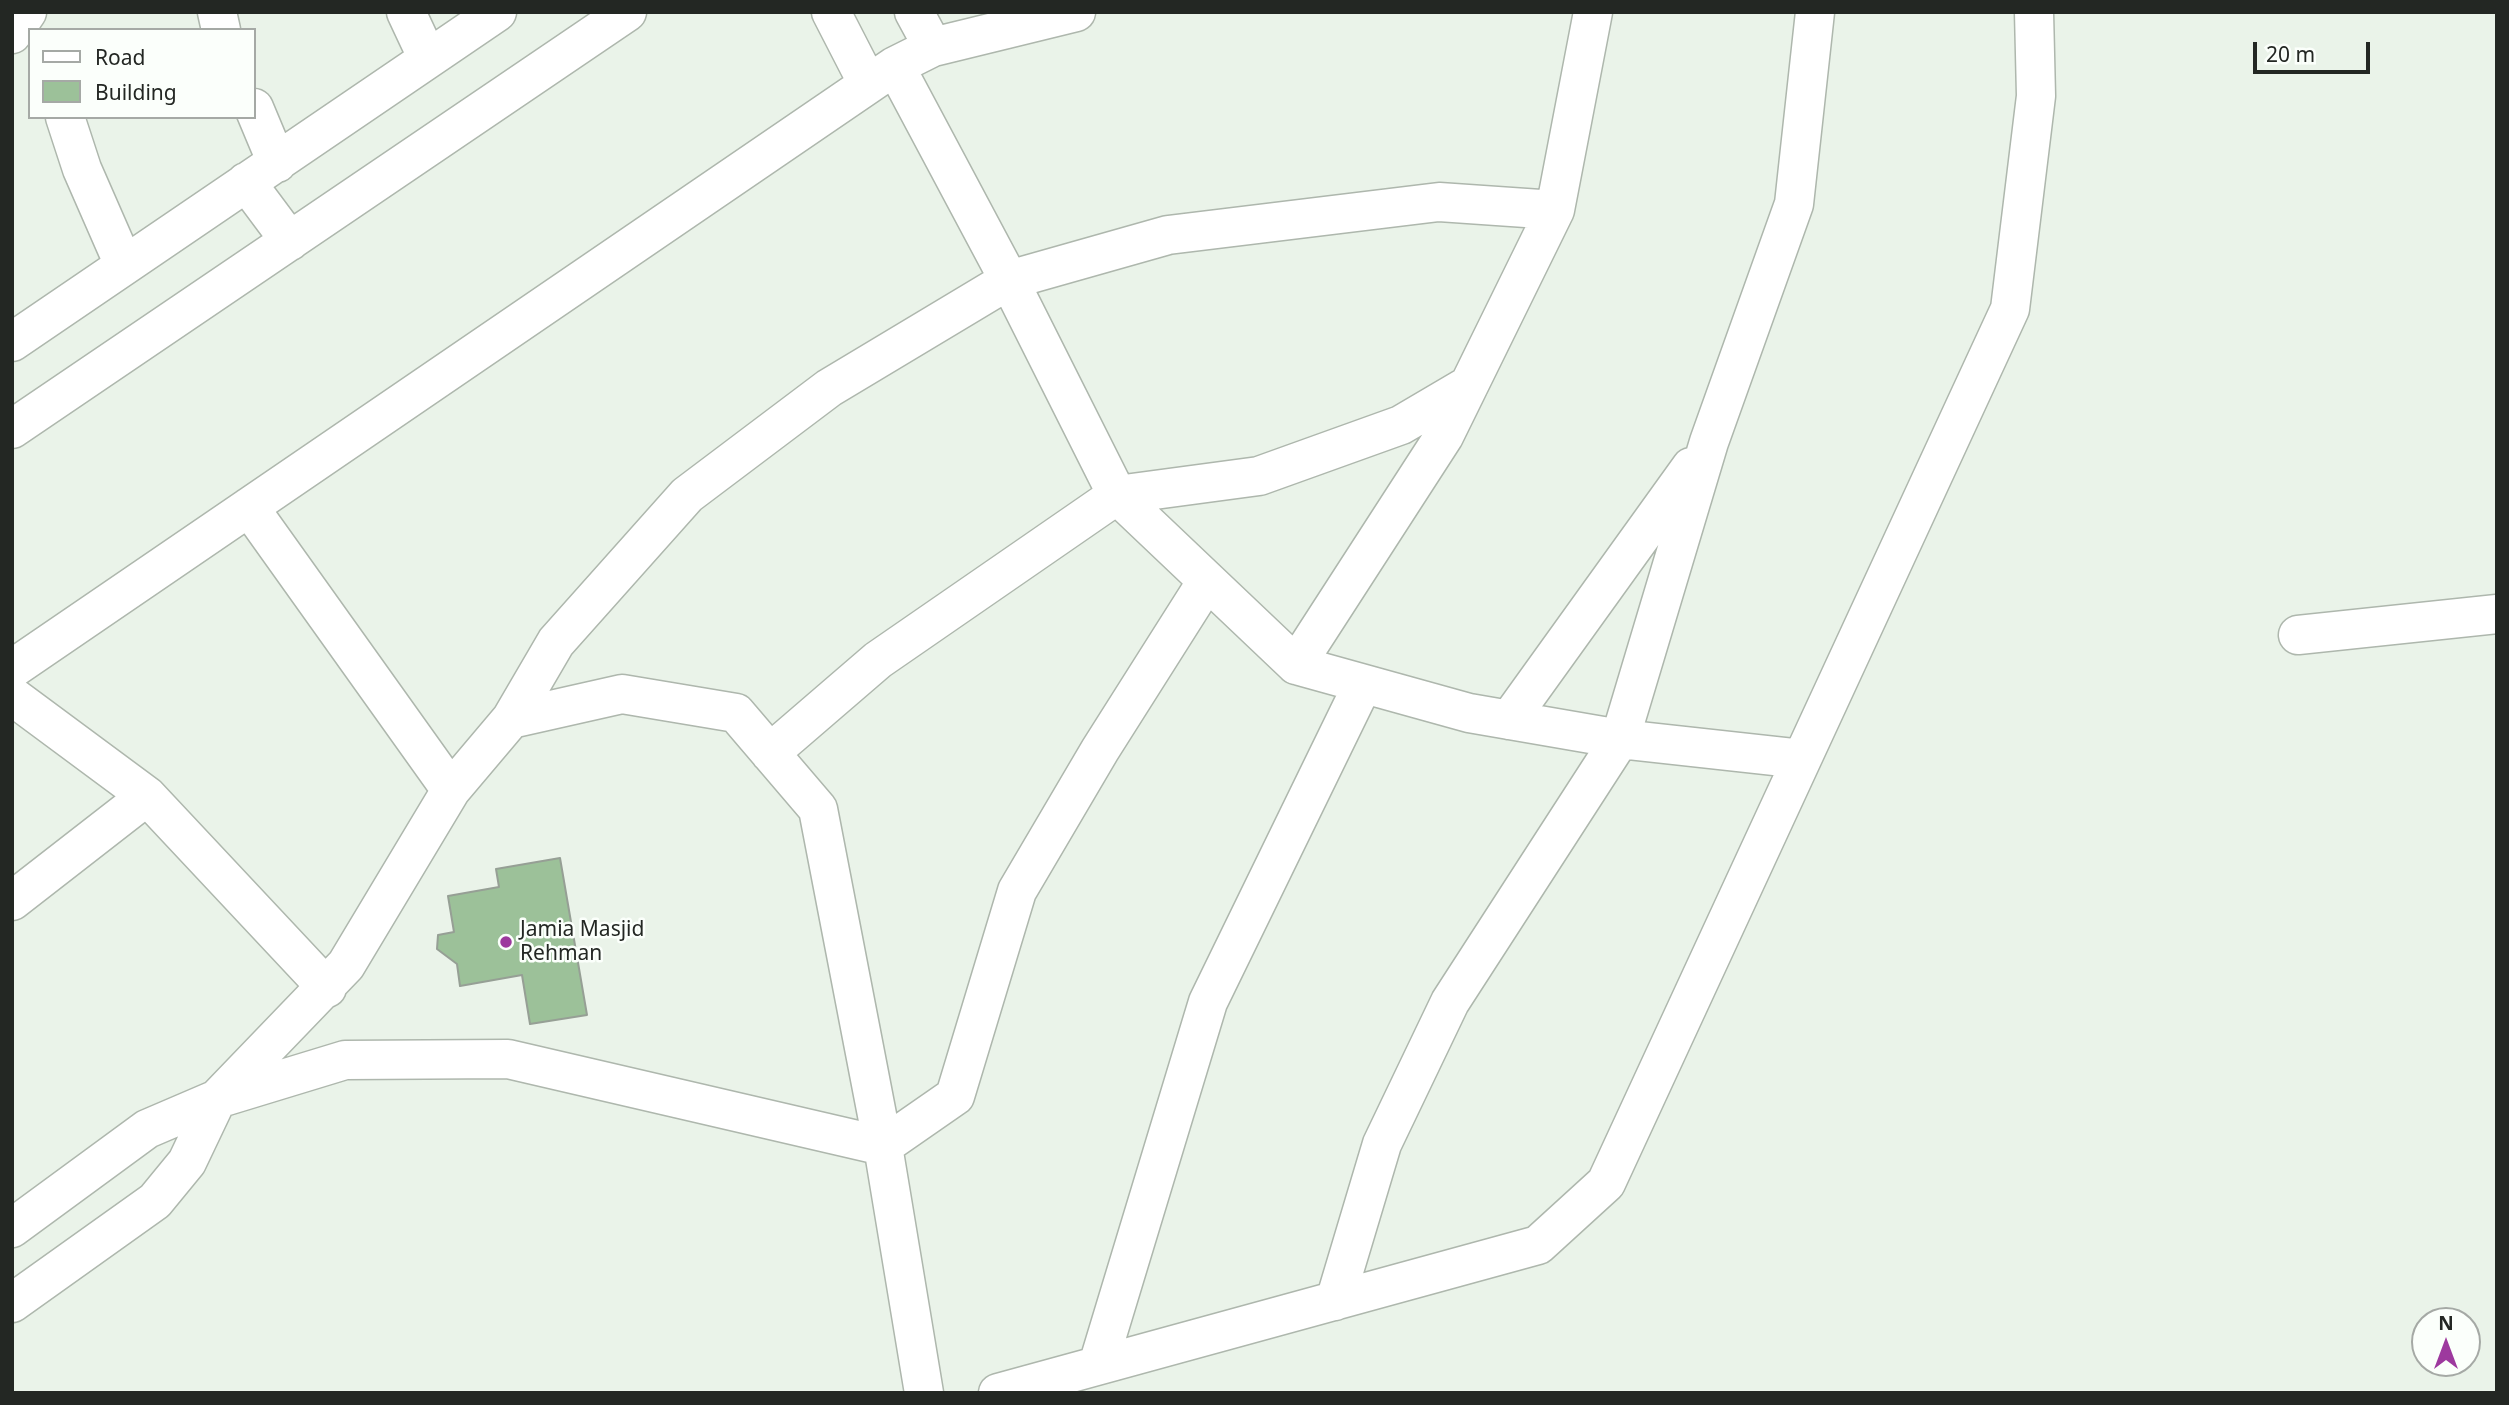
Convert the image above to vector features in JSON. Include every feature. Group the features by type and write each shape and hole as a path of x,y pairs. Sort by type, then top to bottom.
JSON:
{"street":[{"path":"28,12 35,28"},
{"path":"12,34 28,12"},
{"path":"406,12 428,59"},
{"path":"12,342 497,12"},
{"path":"12,429 627,12"},
{"path":"831,12 882,75 1009,280 1117,495 1296,665 1469,713 1620,739 1802,759"},
{"path":"914,12 933,47"},
{"path":"12,669 882,75 933,47 1076,12"},
{"path":"1296,665 1444,436 1555,210 1593,12"},
{"path":"1335,1301 1382,1144 1450,1002 1620,739 1709,442 1794,204 1815,12"},
{"path":"998,1393 1538,1245 1606,1183 2010,309 2036,96 2034,12"},
{"path":"66,119 82,169 124,265"},
{"path":"255,119 261,172 290,241"},
{"path":"12,1303 155,1202 187,1162 217,1099 327,988 346,965 452,790 511,719 556,642 687,495 830,388 1009,280 1168,235 1438,202 1555,210"},
{"path":"770,753 878,660 1117,495 1259,476 1401,425 1469,385"},
{"path":"1508,720 1709,442"},
{"path":"249,507 452,790"},
{"path":"12,1228 147,1129 217,1099 345,1060 508,1059 883,1146 955,1096 1017,891 1100,750 1207,581"},
{"path":"2298,635 2497,614"},
{"path":"1098,1365 1208,1002 1363,684"},
{"path":"511,719 622,694 736,713 818,810 883,1146 923,1393"},
{"path":"12,696 147,796 327,988"},
{"path":"12,901 147,796"}],"building":[{"name":"Jamia Masjid Rehman","path":"560,858 587,1015 530,1024 522,975 460,986 457,964 437,949 438,935 454,932 448,896 499,887 496,869"}],"place":[{"name":"Jamia Masjid Rehman","path":"506,942"}]}
